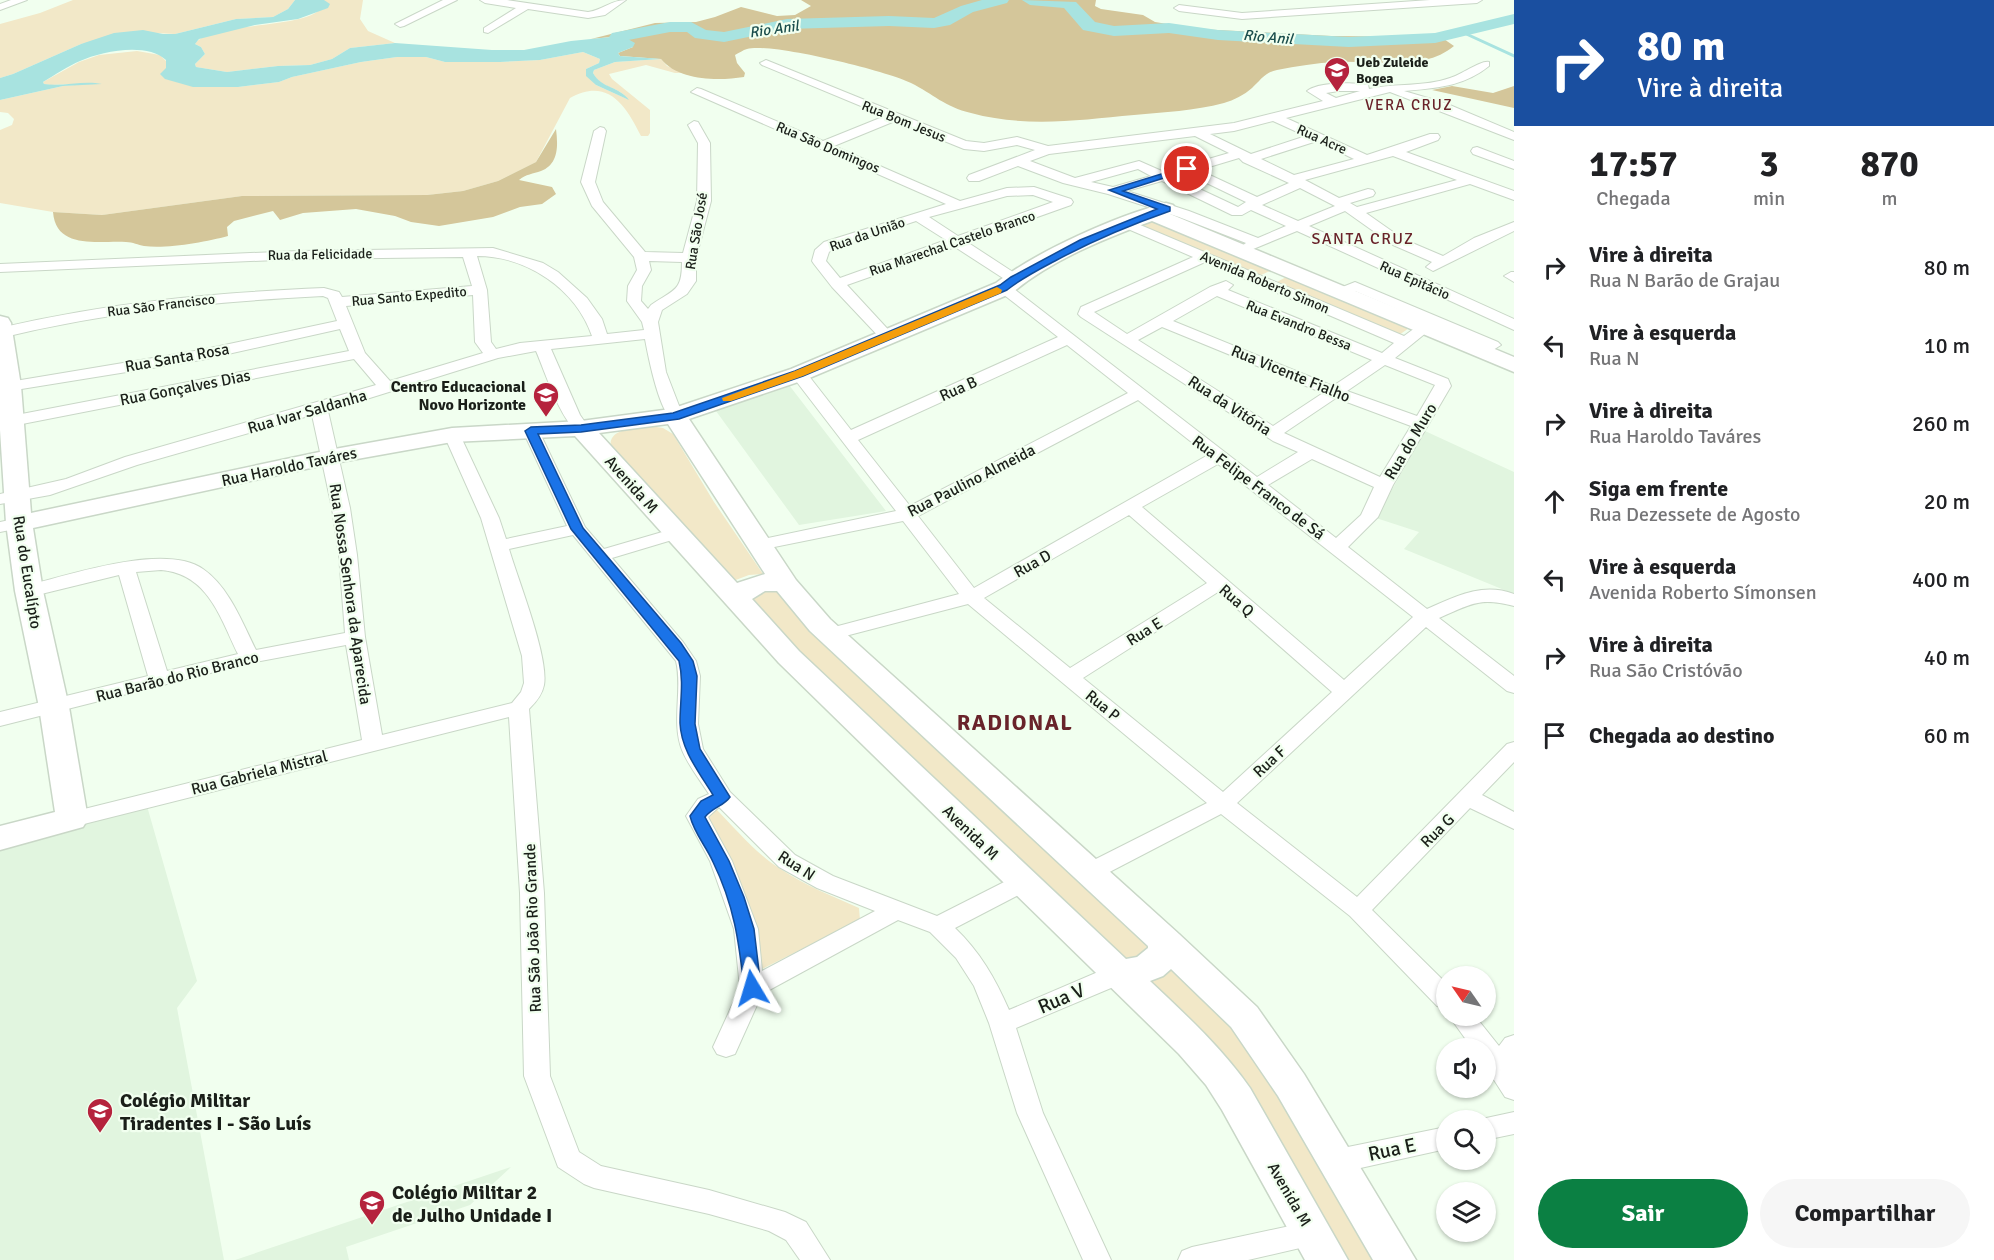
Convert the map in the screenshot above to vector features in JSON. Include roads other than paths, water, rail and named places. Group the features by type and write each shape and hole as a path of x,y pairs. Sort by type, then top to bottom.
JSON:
{"street":[{"path":"0,7 22,0"},
{"path":"400,24 452,0"},
{"path":"485,0 582,15 601,13 621,0"},
{"path":"1179,8 1219,15 1242,16 1478,0"},
{"path":"488,30 524,7"},
{"name":"Rua Bom Jesus","path":"766,63 964,146 984,147 1017,141 1047,150"},
{"path":"1335,102 1313,91 1339,87 1384,89 1448,83 1471,75 1485,64"},
{"path":"974,178 1047,150 1199,133 1277,118 1384,89 1441,106 1514,136"},
{"name":"Rua São Domingos","path":"697,92 824,145 958,205"},
{"path":"824,145 894,117"},
{"name":"Rua Acre","path":"1277,118 1367,160"},
{"name":"Rua São José","path":"652,328 656,308 687,286 689,258 704,201 704,142 694,125"},
{"path":"600,131 588,182 591,191 612,222 641,256 644,270 633,294 638,307 652,328 658,372 681,425 786,585 830,634 1167,943 1244,1017 1291,1085 1395,1260"},
{"path":"1199,133 1347,207 1398,242 1443,261"},
{"path":"1113,190 1317,137"},
{"path":"1209,224 1296,182 1434,137"},
{"path":"1091,145 1130,166"},
{"path":"1397,150 1514,195"},
{"path":"1477,151 1514,165"},
{"path":"1020,162 1073,181 1113,190 1159,212 1249,247 1347,207 1470,180"},
{"path":"918,216 1007,192 1027,190 1040,192 1073,181 1140,165 1237,212"},
{"name":"Rua Epitácio","path":"1187,169 1351,252 1514,326"},
{"name":"Rua Marechal Castelo Branco","path":"837,284 1065,204 1065,201 1040,192"},
{"path":"1347,207 1368,193"},
{"path":"607,456 606,444 611,434 640,421 681,425 1009,283 1084,242 1126,223 1159,212 1209,224 1286,270 1340,293 1404,313 1486,348 1514,365"},
{"name":"Rua Felipe Franco de Sá","path":"918,216 955,241 1009,283 1067,339 1257,484 1514,686"},
{"name":"Rua da União","path":"887,336 837,284 819,261 822,250 829,245 918,216"},
{"name":"Avenida Roberto Simon","path":"1126,223 1404,342"},
{"path":"1412,278 1479,241 1514,226"},
{"name":"Rua da Felicidade","path":"0,268 278,255 493,252 538,266 554,275 582,301 594,319 601,339"},
{"path":"469,254 480,290 483,342 492,355"},
{"path":"641,256 689,258"},
{"name":"Rua da Vitória","path":"1205,256 1085,312 1273,433 1384,485"},
{"path":"1263,282 1286,270"},
{"path":"1129,339 1215,290 1247,275"},
{"name":"Rua Santo Expedito","path":"338,302 480,290"},
{"name":"Rua Evandro Bessa","path":"1215,290 1288,322 1384,359"},
{"name":"Rua São Francisco","path":"1,330 64,318 229,296 324,292 334,295 338,302"},
{"path":"338,302 344,324 358,354 387,388"},
{"path":"1404,313 1424,328 1486,348 1514,337"},
{"name":"Rua Vicente Fialho","path":"1160,321 1335,392 1422,424"},
{"name":"Rua Santa Rosa","path":"9,386 201,355 344,324"},
{"name":"Rua Ivar Saldanha","path":"9,512 72,483 131,461 387,388 492,355 520,348 601,339 652,328"},
{"path":"1273,433 1384,359 1424,328"},
{"name":"Rua do Eucalípto","path":"1,330 12,421 9,512 54,707 72,819"},
{"name":"Rua B","path":"850,437 1067,339"},
{"path":"542,347 572,416 581,428"},
{"name":"Rua Gonçalves Dias","path":"12,421 358,354"},
{"name":"Rua do Muro","path":"1338,547 1369,517 1384,485 1443,386 1442,382 1384,359"},
{"name":"Rua P","path":"799,374 850,437 971,597 1223,804 1358,910 1436,989"},
{"name":"Rua Paulino Almeida","path":"759,545 909,514 1138,394"},
{"name":"Rua Nossa Senhora da Aparecida","path":"318,408 345,532 356,636 373,744"},
{"name":"Rua Haroldo Taváres","path":"9,512 452,435 581,428 640,421"},
{"name":"Avenida M","path":"581,428 789,657 1121,973 1219,1074 1236,1099 1320,1247"},
{"name":"Rua N","path":"531,431 577,529 676,646 686,661 690,676 688,724 692,749 722,797 787,861 825,882 938,926 970,959 985,983 1002,1023 1030,1113 1097,1260"},
{"path":"452,435 490,518 532,656 534,670 531,694 519,708"},
{"path":"1257,484 1311,452"},
{"name":"Rua D","path":"830,634 971,597 1219,456"},
{"name":"Rua Q","path":"1131,507 1344,691"},
{"path":"499,546 577,529"},
{"path":"600,556 676,533"},
{"path":"29,591 126,568 174,563 193,570 205,581 228,612 250,657"},
{"path":"126,568 159,679"},
{"path":"736,600 750,586 759,583 775,582 786,585"},
{"name":"Rua E","path":"1069,678 1218,584"},
{"name":"Rua F","path":"1090,872 1223,804 1425,617 1473,596 1500,595 1514,600"},
{"name":"Rua Barão do Rio Branco","path":"0,719 250,657 356,636"},
{"name":"Rua Gabriela Mistral","path":"0,838 519,708"},
{"name":"Rua São João Rio Grande","path":"519,708 532,892 537,1076 568,1159 594,1176 710,1202 775,1221 796,1231 816,1260"},
{"name":"Rua G","path":"1358,910 1514,749"},
{"path":"722,797 706,804 697,816 721,861 736,897 746,929 752,988 726,1047"},
{"path":"1469,798 1514,821"},
{"path":"938,926 1024,882"},
{"path":"752,988 896,910"},
{"path":"1121,973 1133,973 1153,966 1161,960 1167,943"},
{"name":"Rua V","path":"1002,1023 1121,973"},
{"path":"1473,1026 1506,1055 1514,1089"},
{"path":"1496,1127 1514,1123"},
{"name":"Rua E","path":"1338,1161 1436,1140"},
{"path":"1192,1260 1320,1247"}],"water":[{"path":"295,0 324,0 330,4 328,8 298,19 255,25 199,39 195,44 201,47 205,54 195,64 196,67 227,72 310,65 332,59 350,48 395,43 524,50 571,41 611,37 626,38 635,43 633,47 618,53 620,56 661,59 615,62 594,70 593,73 601,82 625,95 629,100 596,85 586,76 586,69 599,63 600,59 583,52 540,60 500,62 445,62 426,57 397,57 361,62 279,82 238,87 193,87 165,79 160,74 166,68 166,60 158,54 148,51 124,50 89,57 43,82 51,85 102,84 63,86 0,100 0,78 81,44 114,33 143,30 175,34 236,19 273,17 288,9"}],"waterway":[{"name":"Rio Anil","path":"618,37 670,27 691,27 701,34 724,37 787,24 889,21 934,23 944,21 967,9 1001,0"},
{"name":"Rio Anil","path":"1030,0 1070,5 1089,26 1114,31 1169,28 1218,35 1292,40 1349,42 1435,38 1514,19"},
{"path":"1462,32 1514,56"}],"place":[{"name":"Ueb Zuleide Bogea","path":"1337,93"},
{"name":"Centro Educacional Novo Horizonte","path":"546,418"},
{"name":"Colégio Militar Tiradentes I - São Luís","path":"100,1134"},
{"name":"Colégio Militar 2 de Julho Unidade I","path":"372,1226"}],"district":[{"name":"VERA CRUZ","path":"1409,105"},
{"name":"SANTA CRUZ","path":"1363,238"},
{"name":"RADIONAL","path":"1015,722"}]}
